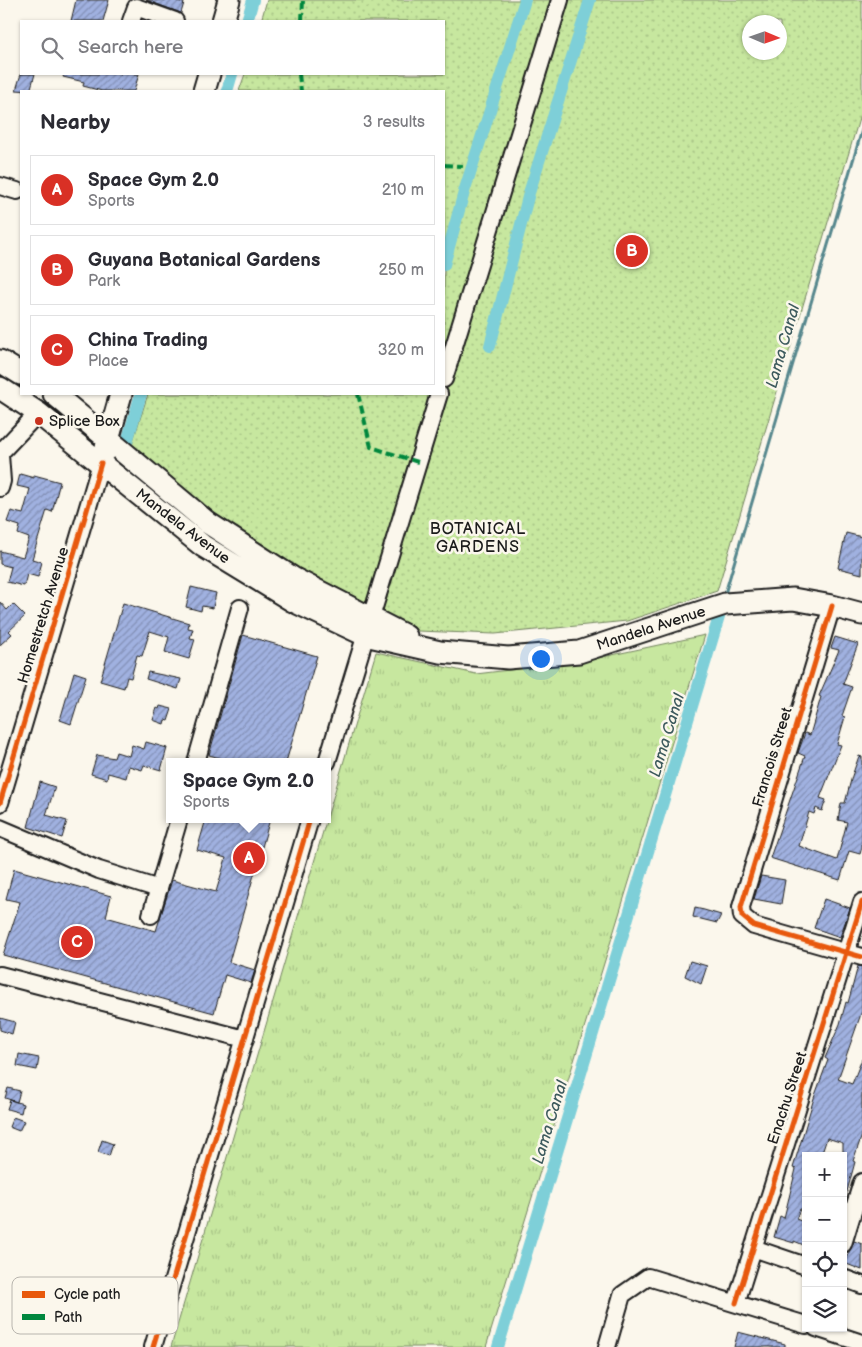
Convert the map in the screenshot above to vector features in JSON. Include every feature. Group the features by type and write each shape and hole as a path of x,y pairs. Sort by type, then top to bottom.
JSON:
{"main road":[{"path":"223,20 229,0"},
{"path":"0,361 20,373"},
{"name":"Mandela Avenue","path":"0,388 38,413 204,546 293,601 440,652 508,658 579,652 700,611 725,604 745,602 793,599 862,614"},
{"name":"Mandela Avenue","path":"55,395 208,523 368,627"},
{"path":"101,463 121,395"}],"street":[{"path":"445,376 560,0"},
{"path":"131,20 136,7 173,20"},
{"path":"0,186 17,191"},
{"path":"328,758 439,395"},
{"path":"0,488 2,481 0,454 38,413"},
{"name":"Homestretch Avenue","path":"0,803 101,463"},
{"name":"Francois Street","path":"832,606 742,897 742,916 754,926 854,955"},
{"path":"197,758 240,608"},
{"path":"151,915 178,823"},
{"path":"174,1277 309,823"},
{"path":"0,828 99,870 159,889"},
{"name":"Enachu Street","path":"736,1303 753,1248 854,955 862,902"},
{"path":"0,975 245,1039"},
{"path":"844,1242 862,1182"},
{"path":"753,1248 802,1265"},
{"path":"607,1347 622,1295 648,1278 802,1324"},
{"path":"847,1279 862,1285"},
{"path":"828,1332 862,1343"},
{"path":"153,1347 157,1334"}],"green space":[{"path":"267,0 862,0 862,109 717,591 627,621 495,634 418,631 331,590 225,523 131,447 148,395 445,395 445,90 239,90 245,75 445,75 445,20 261,20"},
{"path":"705,635 486,1347 171,1347 175,1334 178,1334 178,1323 326,823 331,823 331,805 376,652 476,674 584,661"}],"building":[{"path":"76,0 109,0 103,20 71,20"},
{"path":"146,0 174,0 184,3 181,13"},
{"path":"21,75 35,75 30,90 16,90"},
{"path":"64,75 139,75 134,90 98,90 83,86 84,82 63,77"},
{"path":"20,474 34,478 34,475 60,482 52,512 47,510 32,559 42,562 38,577 27,574 24,586 7,582 11,567 0,564 0,551 23,557 29,538 18,534 20,526 7,522 11,511 23,514 30,489 17,486"},
{"path":"846,533 862,537 862,574 838,568"},
{"path":"191,587 216,593 213,608 202,606 201,611 186,607"},
{"path":"0,602 7,610 13,604 25,616 9,631 12,634 0,645"},
{"path":"123,603 189,623 188,628 193,629 190,638 195,639 189,659 165,652 169,637 150,631 142,656 137,655 131,678 127,677 124,688 100,681"},
{"path":"243,635 317,656 287,758 220,758 209,755"},
{"path":"835,637 858,644 843,684 852,687 842,716 845,717 837,744 841,745 820,798 826,800 822,811 816,808 814,814 809,812 799,846 837,860 847,822 838,820 841,803 845,803 859,756 862,757 862,847 860,854 849,851 840,880 770,858 805,756 798,753 805,733 810,735 821,697 819,696 839,650 831,648"},
{"path":"74,672 86,676 71,724 60,720"},
{"path":"148,672 181,679 178,689 146,679"},
{"path":"160,706 172,709 168,721 165,720 164,724 153,720 157,708 159,709"},
{"path":"146,742 167,748 161,770 144,765 142,770 129,766 126,778 108,773 107,779 91,774 97,755 114,758 116,752 129,756 132,745 144,749"},
{"path":"40,782 55,787 46,815 67,821 62,838 28,827"},
{"path":"205,823 269,823 229,962 255,970 251,983 225,975 214,1013 3,955 20,902 6,899 14,869 111,896 106,917 156,931 172,880 216,892 226,858 197,850"},
{"path":"761,876 785,880 781,904 754,899"},
{"path":"824,899 850,908 840,937 814,928"},
{"path":"695,908 721,915 717,923 693,917"},
{"path":"690,961 707,966 701,984 685,976"},
{"path":"858,966 862,967 862,1011 838,1079 852,1084 862,1059 862,1135 853,1161 855,1162 847,1191 847,1152 843,1152 843,1143 827,1138 822,1152 802,1152 802,1209 800,1209 796,1219 802,1221 802,1244 794,1241 794,1243 774,1237 780,1216 784,1218 796,1169 793,1168 814,1098 828,1060 825,1058 840,1024 846,1002 848,1003"},
{"path":"0,1018 15,1022 12,1034 0,1030"},
{"path":"19,1054 39,1058 37,1070 17,1066"},
{"path":"8,1088 20,1091 17,1102 5,1098"},
{"path":"10,1100 23,1104 21,1113 7,1109"},
{"path":"13,1117 24,1121 19,1131 9,1127"},
{"path":"102,1140 113,1144 109,1156 98,1152"},
{"path":"854,1241 862,1244 862,1270 847,1264 847,1256"},
{"path":"738,1332 785,1344 785,1347 734,1347"}],"waterway":[{"path":"247,20 253,0"},
{"path":"445,261 464,192 525,0"},
{"path":"490,346 529,193 590,0"},
{"path":"227,90 232,75"},
{"name":"Lama Canal","path":"724,597 862,130"},
{"path":"127,442 141,395"},
{"name":"Lama Canal","path":"498,1347 719,617"}],"marked path":[{"path":"302,20 303,0"},
{"path":"299,75 301,90"},
{"path":"445,165 463,166"},
{"path":"358,395 371,447 418,462"}],"cycle path":[{"path":"0,803 101,463"},
{"path":"832,606 741,907 742,916 754,926 862,957"},
{"path":"174,1277 309,823"},
{"path":"736,1303 862,902"},
{"path":"153,1347 157,1334"}],"place":[{"name":"Guyana Botanical Gardens","path":"632,251"},
{"name":"Splice Box","path":"39,421"},
{"name":"Space Gym 2.0","path":"249,858"},
{"name":"China Trading","path":"77,942"}],"district":[{"name":"BOTANICAL GARDENS","path":"478,537"}]}
